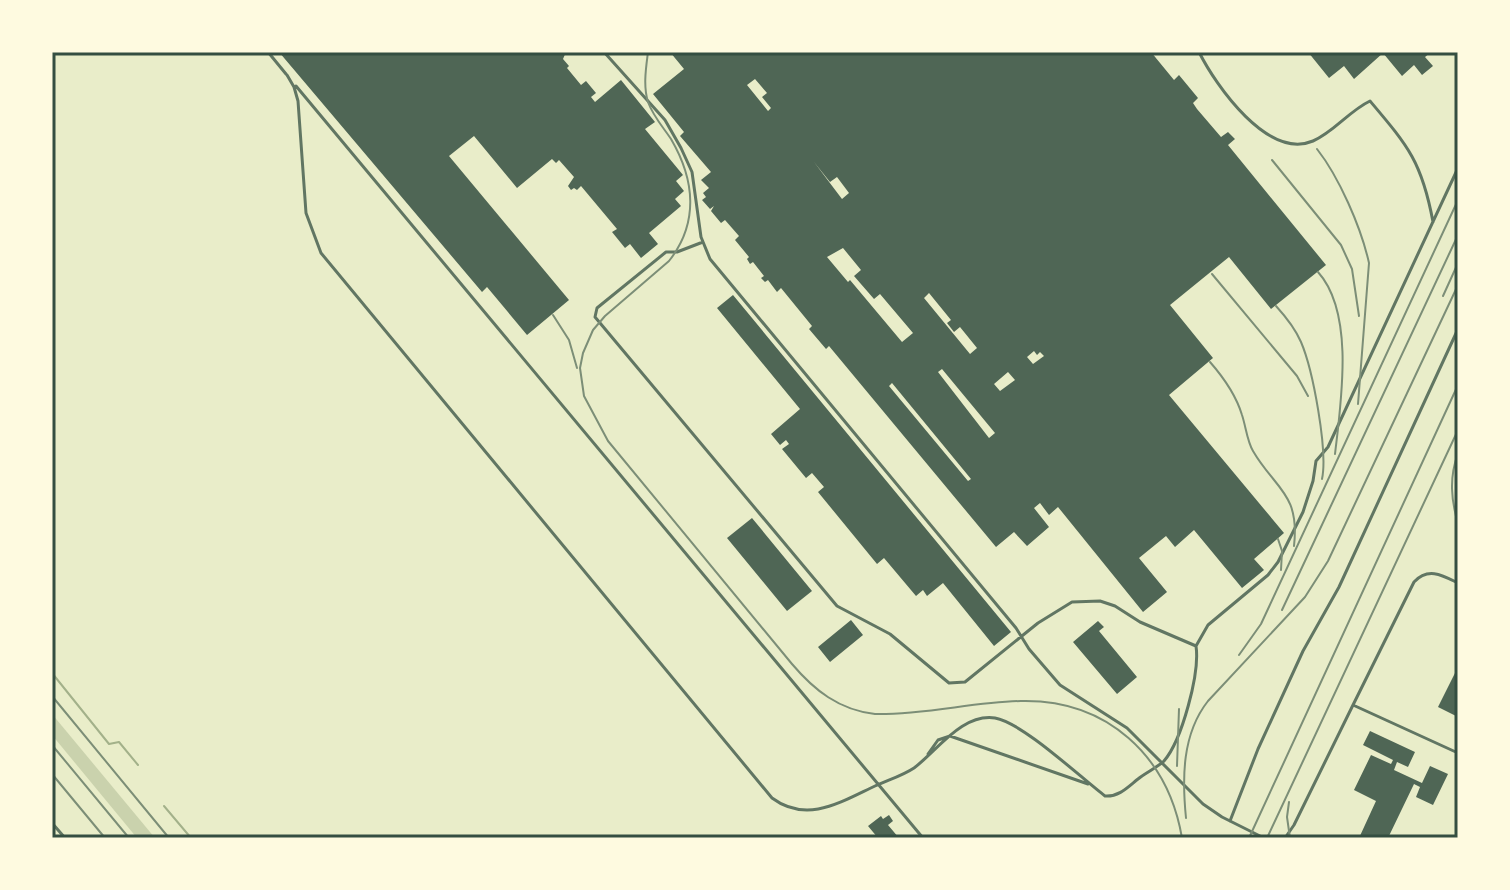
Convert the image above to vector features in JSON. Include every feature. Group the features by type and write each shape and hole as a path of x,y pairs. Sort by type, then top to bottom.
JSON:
{"street":[{"path":"268,52 923,838"},
{"path":"604,52 665,120 681,148 692,172 703,242 710,259 1060,685 1118,721 1203,804 1264,838"},
{"path":"1199,52 1219,85 1236,105 1261,129 1286,143 1303,144 1316,140 1370,101 1410,149 1424,181 1433,222"},
{"path":"287,75 298,101 307,218 321,253 748,771 776,801 804,810 835,805 916,766 938,740 976,720 989,718 1004,721 1105,796 1116,795 1163,763 1184,721 1198,657 1196,646 1208,625 1268,575 1283,555 1303,512 1316,461 1328,447 1458,168"},
{"path":"703,242 677,252 666,252 597,308 595,317 837,606 890,634 949,683 965,682 1072,602 1100,601 1115,606 1140,622 1196,646"},
{"path":"1230,821 1258,749 1303,651 1339,587 1458,329"},
{"path":"1285,838 1414,582 1425,573 1432,573 1458,583"},
{"path":"1353,705 1458,753"},
{"path":"950,736 1092,785"},
{"path":"52,823 65,838"}],"green space":[{"path":"52,714 155,838 137,838 52,735"}],"building":[{"path":"279,52 566,52 563,59 569,66 567,68 581,85 586,81 596,93 591,97 595,102 621,80 655,122 645,129 683,175 676,181 684,191 675,199 681,206 649,233 658,244 641,258 630,244 625,248 612,232 617,229 581,186 571,190 568,186 574,177 559,160 556,163 552,159 517,188 474,136 449,156 569,300 527,335 487,287 482,292"},
{"path":"670,52 1151,52 1174,80 1179,75 1198,98 1193,103 1197,109 1221,137 1228,132 1235,139 1228,145 1326,265 1271,309 1229,257 1170,305 1213,358 1169,395 1284,533 1254,559 1264,570 1242,588 1194,530 1175,547 1166,536 1139,558 1167,592 1143,612 1058,507 1049,515 1040,503 1034,508 1049,527 1027,546 1014,532 996,547 829,346 826,349 809,329 812,326 781,288 777,292 768,280 765,282 761,278 764,276 753,262 750,264 749,257 735,240 739,236 725,220 721,223 711,211 714,206 710,209 702,200 706,197 703,193 709,188 701,180 711,172 680,136 684,132 653,94 684,69","holes":["755,79 767,93 762,97 771,108 768,111 747,85","814,162 830,182 837,177 849,193 842,199","843,248 861,270 854,276 874,299 880,294 913,333 902,342 850,280 848,282 827,257","929,293 951,320 947,323 954,332 960,327 977,348 970,354 924,298","1034,351 1037,355 1040,352 1044,356 1033,364 1027,357","942,369 995,433 989,438 938,372","1008,372 1015,380 1000,391 994,384","892,383 971,479 968,481 889,386"]},
{"path":"1308,52 1431,52 1425,57 1433,66 1422,75 1414,65 1402,76 1383,53 1354,79 1344,66 1329,78"},
{"path":"733,295 1011,632 994,646 943,583 927,596 923,590 916,596 884,558 877,564 818,492 824,487 812,473 806,478 782,449 789,444 786,440 780,445 771,434 800,409 717,308"},
{"path":"752,518 812,591 787,611 727,538"},
{"path":"851,620 863,635 830,662 818,647"},
{"path":"1098,621 1104,627 1099,631 1137,677 1117,694 1073,642"},
{"path":"1458,667 1458,717 1438,707"},
{"path":"1370,731 1415,752 1408,767 1397,762 1394,770 1422,783 1430,766 1448,774 1433,805 1416,797 1420,787 1414,784 1388,838 1359,838 1376,801 1354,790 1371,755 1391,764 1393,760 1363,745"},
{"path":"889,815 893,821 888,825 899,838 878,838 868,826 881,816 883,819"}],"waterway":[{"path":"52,673 109,744 119,742 138,765"},
{"path":"164,806 191,838"}],"railway":[{"path":"648,52 646,96 685,170 689,186 689,217 679,247 669,261 605,316 593,330 583,353 580,368 584,396 608,441 792,664 828,697 850,708 875,714 1021,701 1052,703 1080,710 1106,722 1148,758 1175,808 1182,838"},
{"path":"1317,149 1348,203 1369,263 1358,404"},
{"path":"1272,160 1341,245 1352,269 1359,316"},
{"path":"1239,655 1261,624 1458,200"},
{"path":"1282,610 1458,235"},
{"path":"1443,296 1458,263"},
{"path":"1318,272 1330,289 1341,334 1342,384 1335,454"},
{"path":"1212,274 1297,376 1308,396"},
{"path":"1186,818 1186,757 1199,714 1305,597 1328,561 1458,285"},
{"path":"1276,306 1299,337 1306,355 1321,431 1322,479"},
{"path":"553,315 569,340 577,368"},
{"path":"1210,362 1236,401 1253,451 1289,503 1295,528 1294,546"},
{"path":"1249,838 1458,385"},
{"path":"1267,838 1458,430"},
{"path":"1458,453 1452,488 1458,524"},
{"path":"1278,539 1282,551 1281,570"},
{"path":"52,696 169,838"},
{"path":"1177,766 1179,709"},
{"path":"52,745 129,838"},
{"path":"52,774 105,838"},
{"path":"1289,802 1287,817 1290,838"}]}
